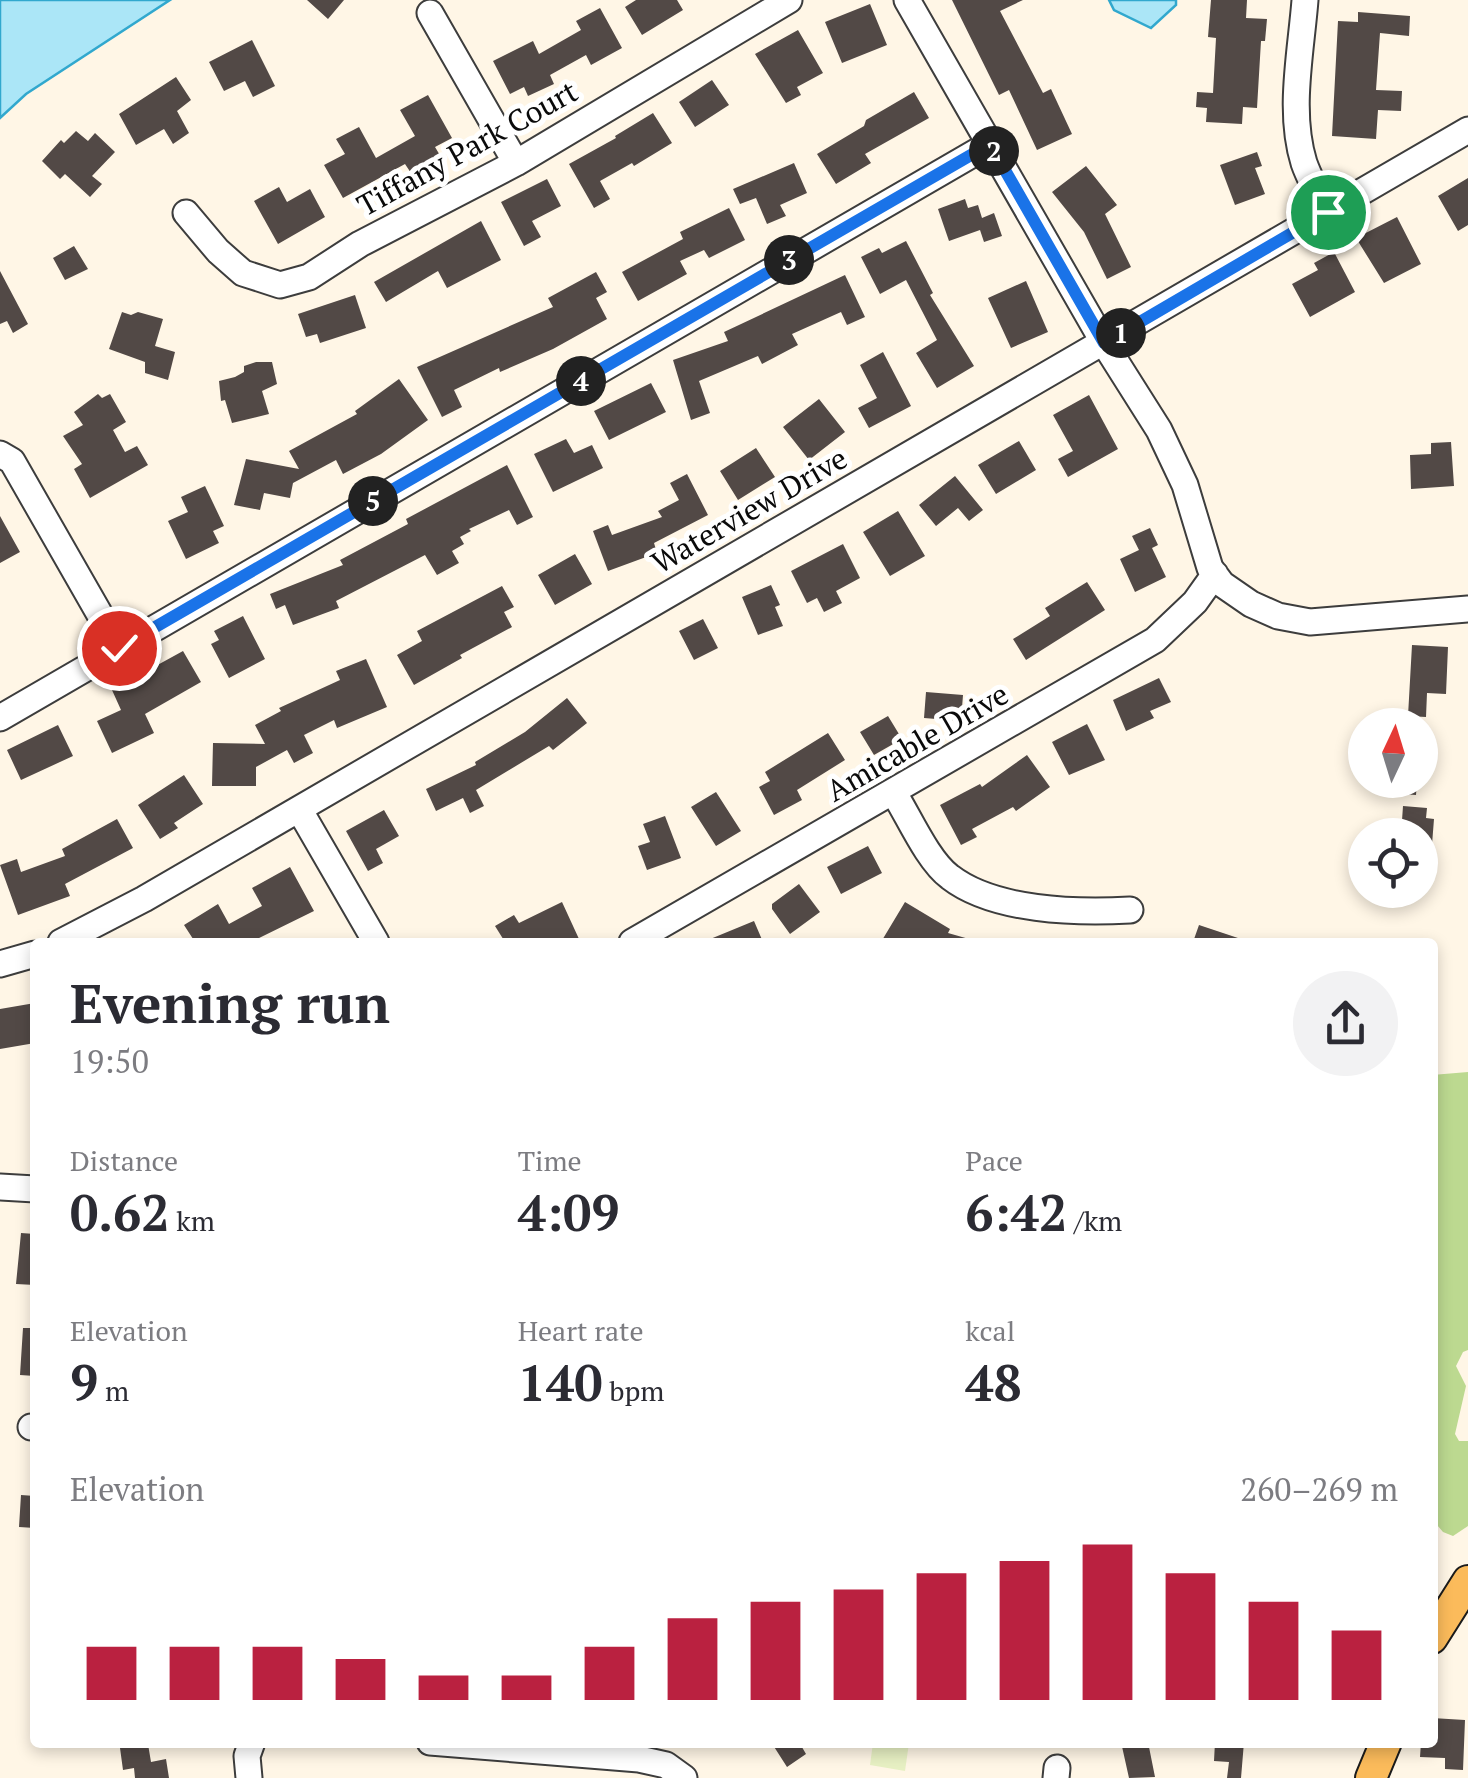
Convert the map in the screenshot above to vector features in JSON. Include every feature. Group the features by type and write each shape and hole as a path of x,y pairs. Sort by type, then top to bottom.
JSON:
{"main road":[{"path":"1438,1627 1468,1580"},
{"path":"1371,1778 1384,1748"}],"street":[{"name":"Tiffany Park Court","path":"186,213 218,251 243,272 280,285 309,277 360,244 516,162 789,0"},
{"path":"907,0 1104,343 1160,430 1184,485 1210,568 1222,584 1278,616 1310,622 1468,609"},
{"path":"1305,0 1298,129 1303,160 1328,212"},
{"path":"430,13 516,162"},
{"name":"Waterview Drive","path":"69,938 300,809 1468,130"},
{"path":"0,718 990,144"},
{"path":"0,454 12,462 119,648"},
{"name":"Amicable Drive","path":"639,938 1155,640 1195,602 1215,574"},
{"path":"894,793 947,876 975,892 1001,901 1072,910 1130,910"},
{"path":"300,809 374,938"},
{"path":"0,964 30,955"},
{"path":"0,1187 30,1189"},
{"path":"249,1778 250,1748"},
{"path":"504,1748 639,1759 666,1765 684,1778"}],"green space":[{"path":"1468,1072 1468,1350 1456,1366 1466,1386 1455,1434 1459,1441 1468,1441 1468,1526 1453,1536 1438,1526 1438,1074"},
{"path":"872,1748 908,1748 905,1771 870,1765"}],"water":[{"path":"0,0 170,0 26,94 0,118"},
{"path":"1109,0 1176,0 1176,5 1151,28 1114,10"}],"building":[{"path":"307,0 344,0 328,19"},
{"path":"636,0 677,0 683,10 642,35 625,7"},
{"path":"952,0 1023,0 1000,11 1043,93 1051,89 1072,134 1037,150 1009,90 999,95"},
{"path":"1211,0 1247,0 1246,18 1267,19 1265,41 1261,41 1257,108 1243,107 1242,124 1206,122 1207,108 1196,107 1197,92 1213,93 1216,38 1208,37"},
{"path":"870,4 887,45 842,63 825,22"},
{"path":"600,8 622,48 591,65 586,55 550,75 554,84 528,96 524,87 510,94 493,61 533,41 539,54 581,30 576,21"},
{"path":"1358,12 1410,16 1409,36 1380,33 1376,90 1402,91 1401,111 1378,110 1376,139 1332,136 1338,21 1358,22"},
{"path":"798,30 823,73 797,87 801,95 786,103 755,54"},
{"path":"252,40 275,86 253,97 245,81 224,91 209,62"},
{"path":"176,77 191,100 177,111 189,133 173,144 164,129 136,145 119,114"},
{"path":"712,80 729,105 695,127 679,102"},
{"path":"914,92 929,118 865,154 871,163 836,184 817,154"},
{"path":"428,95 452,138 435,147 441,157 411,173 405,164 343,198 324,165 345,154 336,139 359,127 376,158 415,136 400,110"},
{"path":"653,113 672,143 600,181 610,199 594,208 569,164"},
{"path":"76,131 88,141 95,133 115,152 92,176 102,184 90,197 65,174 60,179 42,161 61,140 64,143"},
{"path":"1257,152 1262,166 1255,168 1265,194 1235,205 1220,165"},
{"path":"794,163 807,193 780,205 786,216 767,224 756,198 740,204 733,189"},
{"path":"1086,166 1117,205 1105,214 1131,267 1107,279 1084,232 1052,192"},
{"path":"1468,178 1468,225 1458,231 1438,196"},
{"path":"547,179 561,206 532,221 541,237 524,246 501,202"},
{"path":"279,187 287,202 310,189 325,217 278,244 254,201"},
{"path":"965,199 968,208 978,205 982,218 994,213 1002,236 984,242 980,230 949,241 938,209"},
{"path":"729,208 745,240 709,258 704,250 680,261 687,274 638,301 622,272 683,239 680,232"},
{"path":"1397,217 1421,264 1384,283 1356,238"},
{"path":"481,221 501,260 447,288 438,271 386,302 374,282"},
{"path":"906,241 933,293 930,295 974,366 937,388 916,353 937,340 906,280 880,294 861,257 879,248 882,253"},
{"path":"74,246 88,269 65,280 53,258"},
{"path":"1334,252 1355,292 1310,317 1292,284 1318,270 1314,263"},
{"path":"0,271 28,324 13,333 7,321 0,324"},
{"path":"596,272 607,292 596,298 607,319 553,349 500,372 499,368 454,390 462,407 442,417 417,367 553,307 548,298"},
{"path":"845,275 865,317 847,325 841,312 792,334 798,345 762,364 758,356 699,381 710,413 691,420 673,360 728,341 724,332"},
{"path":"1026,281 1048,332 1011,348 988,298"},
{"path":"355,295 366,328 320,343 317,334 306,337 298,314"},
{"path":"122,312 163,319 155,346 175,352 168,380 145,373 145,362 109,349"},
{"path":"883,352 911,406 869,428 858,408 877,398 860,365"},
{"path":"272,362 277,384 262,391 269,414 232,423 225,400 221,401 219,381 235,377 244,372 244,366"},
{"path":"399,379 428,420 381,454 343,474 336,460 293,483 290,498 264,493 260,510 234,505 246,459 299,469 289,451 357,414 355,411"},
{"path":"651,383 666,412 609,440 594,411"},
{"path":"98,394 102,398 110,394 126,422 113,430 125,452 137,446 148,465 90,498 74,469 82,464 63,436 83,425 74,412"},
{"path":"1089,395 1118,449 1068,477 1058,459 1073,451 1053,415"},
{"path":"819,399 845,432 809,460 783,427"},
{"path":"566,439 574,453 592,445 603,468 553,492 534,454"},
{"path":"1019,441 1036,470 996,494 978,465"},
{"path":"1451,442 1454,486 1411,489 1410,455 1431,454 1431,443"},
{"path":"756,448 775,477 738,500 720,471"},
{"path":"507,465 533,517 517,525 509,510 469,529 460,537 464,544 452,551 459,563 437,575 425,555 336,601 339,608 293,625 285,605 276,609 270,594 343,565 340,560 408,524 406,519"},
{"path":"687,474 708,515 654,543 657,553 608,571 593,531 608,525 612,535 662,517 658,511 679,500 670,483"},
{"path":"955,476 983,510 969,521 958,508 936,526 919,505"},
{"path":"205,486 224,526 213,531 219,543 186,559 168,521 188,512 181,497"},
{"path":"898,511 925,556 890,576 863,532"},
{"path":"0,516 20,552 0,563"},
{"path":"1150,528 1158,545 1152,548 1166,577 1135,592 1120,559 1139,550 1132,536"},
{"path":"843,544 860,578 836,591 842,603 824,612 817,598 807,603 791,571"},
{"path":"575,554 592,584 555,605 538,575"},
{"path":"1087,582 1105,610 1026,660 1013,639 1050,616 1045,608"},
{"path":"771,585 780,605 775,607 783,626 758,635 742,597"},
{"path":"502,586 514,607 504,612 512,627 414,685 397,655 422,641 417,631"},
{"path":"243,616 265,659 229,678 211,644 219,640 214,631"},
{"path":"703,619 718,648 694,660 679,631"},
{"path":"1412,645 1448,647 1446,694 1427,693 1426,708 1408,708"},
{"path":"183,651 201,682 145,714 154,733 112,753 97,721 121,710 112,690"},
{"path":"366,659 387,707 337,728 334,720 304,735 313,753 294,763 287,750 256,767 256,786 212,786 213,743 265,744 255,725 281,711 279,708 340,680 336,671"},
{"path":"1159,678 1171,702 1150,711 1154,718 1126,731 1113,700"},
{"path":"926,692 963,695 961,721 924,718"},
{"path":"567,698 587,723 553,750 549,746 476,790 484,806 470,813 463,798 436,811 426,789 476,765 475,762 525,732"},
{"path":"888,716 902,739 874,755 860,732"},
{"path":"1087,724 1105,760 1069,775 1052,742"},
{"path":"58,725 73,756 21,780 7,750"},
{"path":"828,733 845,760 797,790 802,800 774,815 759,787 770,781 765,772"},
{"path":"1027,755 1050,787 1016,811 1013,807 972,829 977,837 961,845 940,805 980,784 982,787"},
{"path":"184,775 203,804 174,823 178,828 160,839 138,805"},
{"path":"716,792 741,831 716,846 691,807"},
{"path":"1403,806 1427,808 1426,818 1402,818"},
{"path":"384,810 399,836 376,849 383,863 368,871 346,831"},
{"path":"665,816 681,858 647,870 638,846 650,842 643,824"},
{"path":"117,819 133,848 65,884 70,896 18,915 0,865 17,859 21,872 65,856 62,849"},
{"path":"868,846 882,873 841,894 827,867"},
{"path":"290,867 314,911 259,938 192,938 184,925 218,904 229,924 262,906 252,888"},
{"path":"799,884 820,912 790,934 772,904"},
{"path":"562,902 579,938 502,938 495,926 514,915 519,923"},
{"path":"905,902 950,929 948,933 966,938 883,938"},
{"path":"754,921 761,938 713,938"},
{"path":"1199,925 1238,938 1194,938"},
{"path":"30,1004 30,1044 0,1049 0,1009"},
{"path":"21,1233 30,1234 30,1285 16,1284"},
{"path":"23,1328 30,1328 30,1376 20,1375"},
{"path":"21,1495 30,1496 30,1528 19,1527"},
{"path":"1438,1718 1465,1720 1463,1770 1445,1769 1445,1758 1420,1757 1421,1748 1438,1748"},
{"path":"120,1748 149,1748 151,1762 166,1759 169,1778 135,1778 134,1768 123,1770"},
{"path":"775,1748 802,1748 806,1754 787,1767"},
{"path":"1122,1748 1149,1748 1155,1777 1129,1778"},
{"path":"1215,1748 1244,1748 1241,1778 1227,1778 1229,1762 1214,1761"}],"route":[{"path":"119,648 990,144 1104,343 1328,212"}]}
